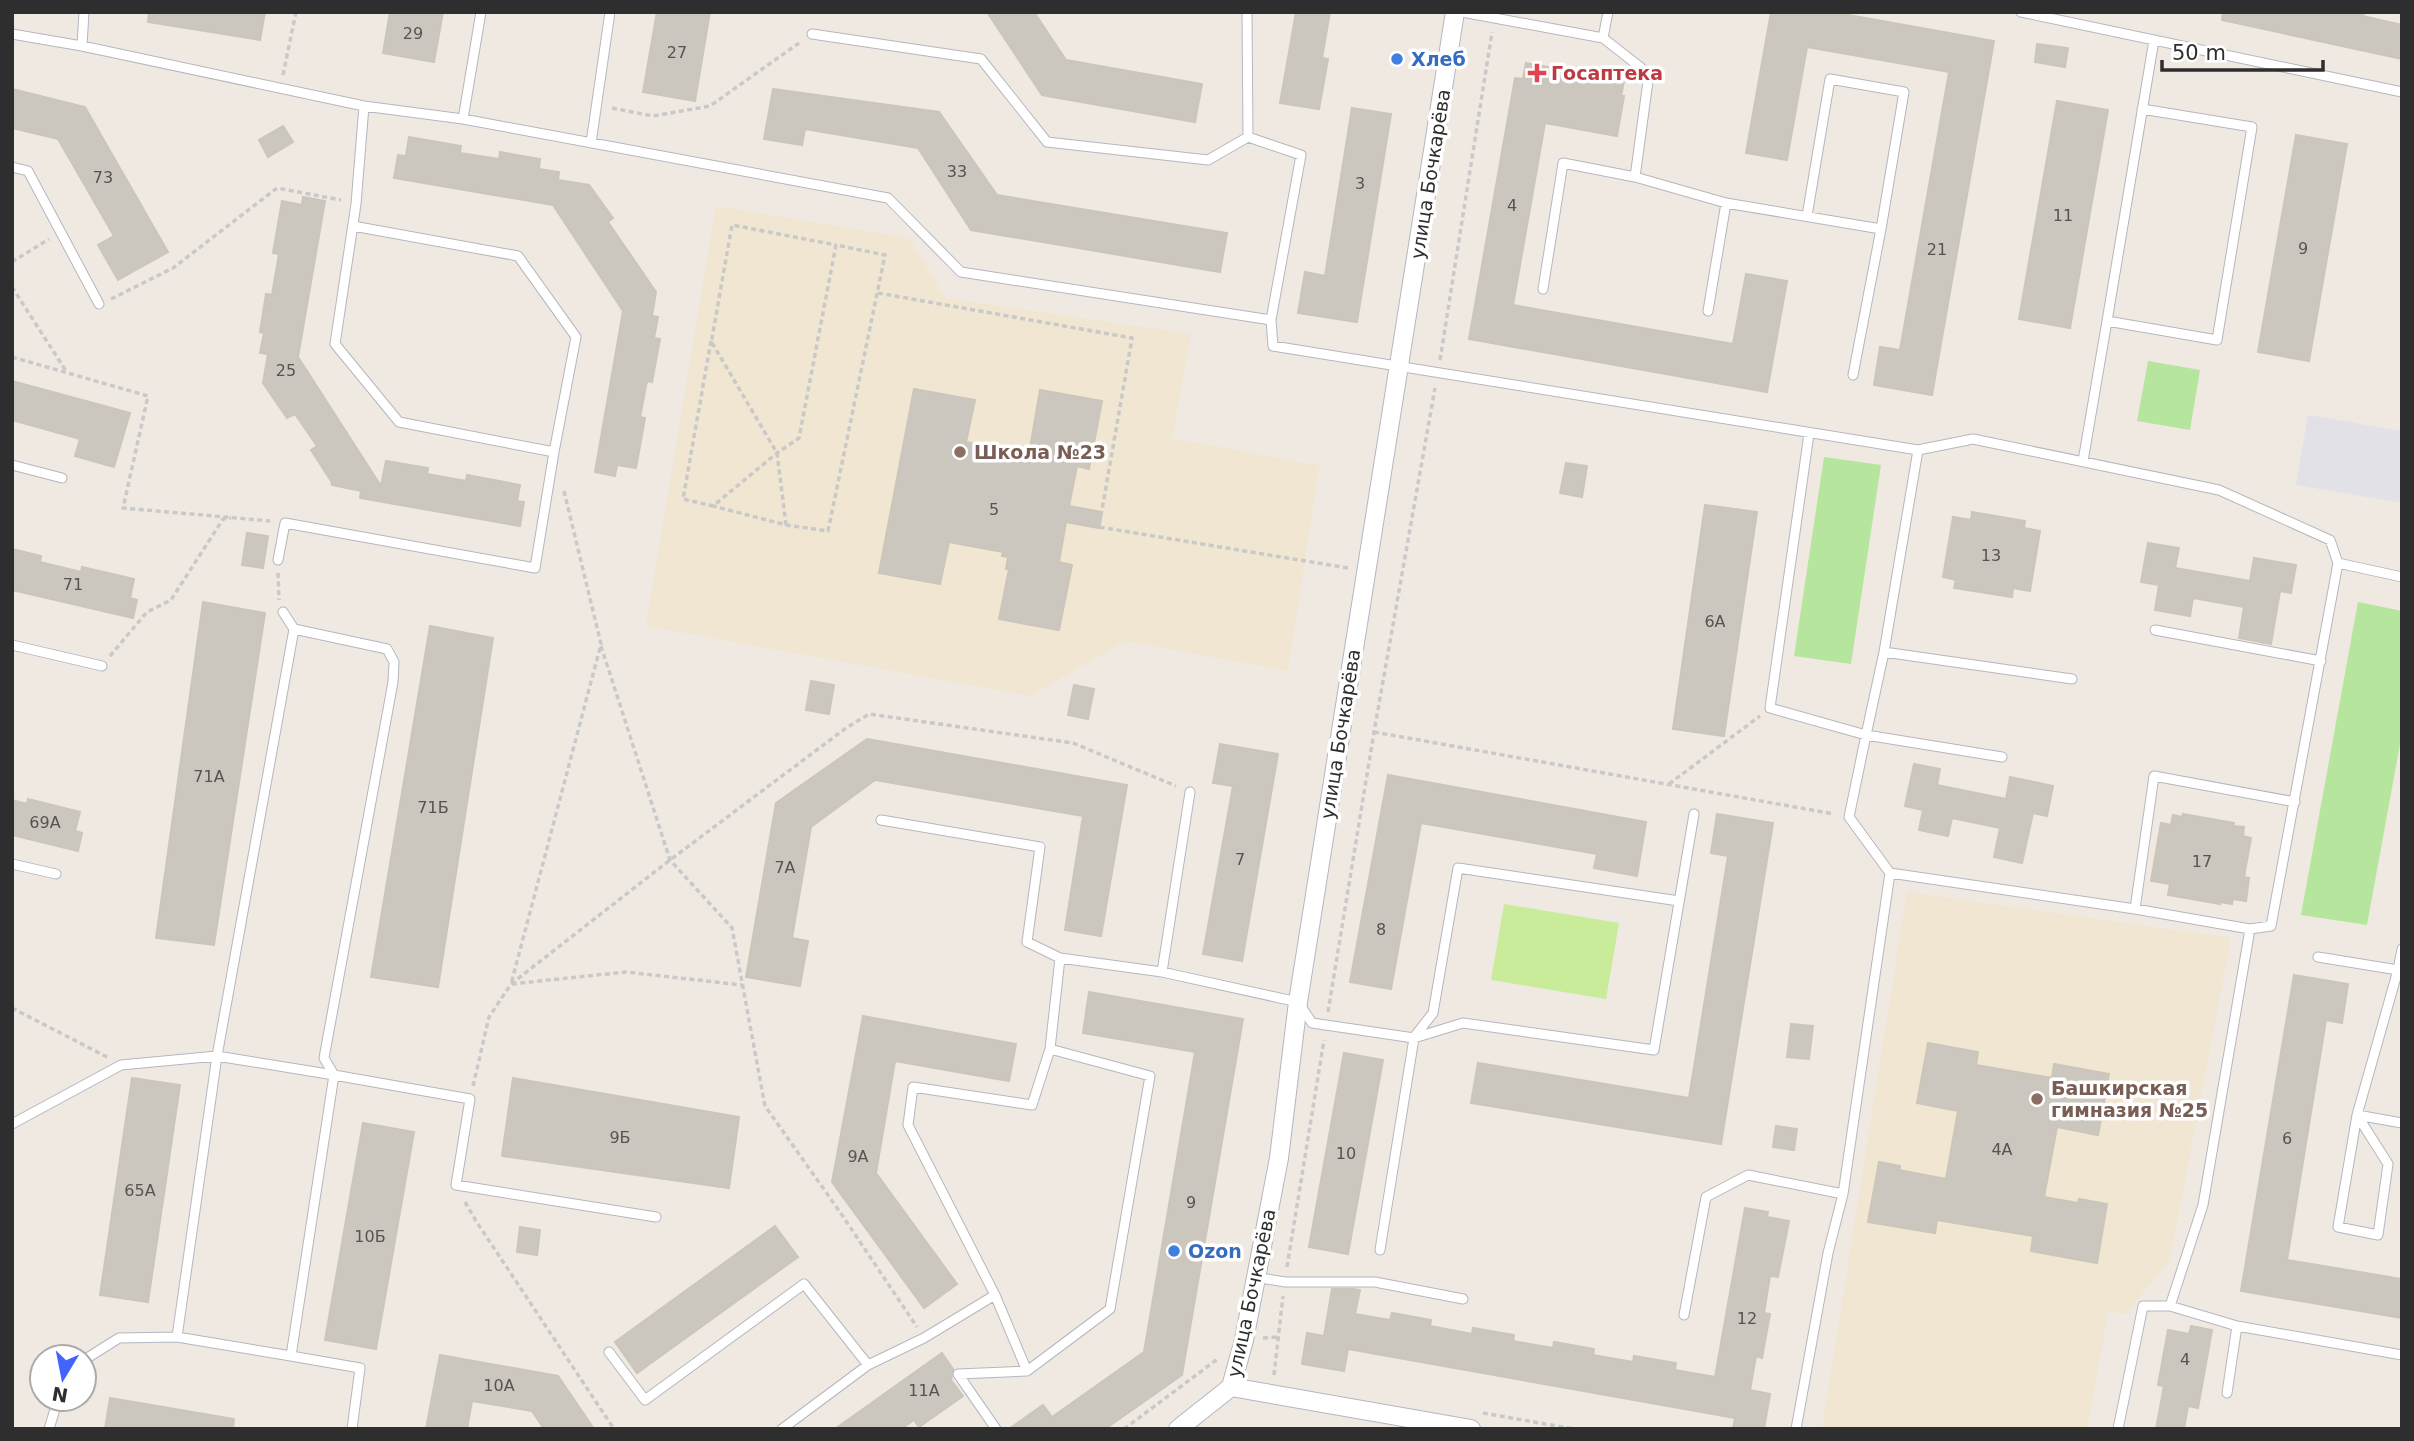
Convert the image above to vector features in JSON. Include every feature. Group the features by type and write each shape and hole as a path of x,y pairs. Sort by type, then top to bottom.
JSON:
{"street":[{"name":"улица Бочкарёва","path":"1178,1429 1231,1387 1244,1340 1279,1158 1298,1002 1455,12"},
{"path":"1231,1387 1471,1429"}],"lane":[{"path":"82,46 84,12"},
{"path":"463,119 481,12"},
{"path":"591,143 610,12"},
{"path":"1247,12 1248,137"},
{"path":"1462,12 1604,38 1649,74 1635,177"},
{"path":"1604,38 1608,12"},
{"path":"2021,12 2402,92"},
{"path":"12,34 82,46 364,106 463,119 888,198 961,272 1271,320"},
{"path":"811,34 981,59 1047,142 1208,160 1248,137 1301,155 1271,320 1273,346 1918,450 1973,439 2219,490 2330,540 2338,563 2272,926 2250,929 1890,873"},
{"path":"2083,461 2154,40"},
{"path":"1807,216 1830,79 1904,92 1853,375"},
{"path":"364,106 356,204 335,344 399,422 554,452"},
{"path":"2107,321 2217,340 2252,127 2142,109"},
{"path":"1543,289 1563,163 1635,177 1726,203 1881,229"},
{"path":"12,167 28,171 99,304"},
{"path":"1708,312 1726,203"},
{"path":"278,560 285,523 535,568 576,337 518,256 353,226"},
{"path":"1808,434 1770,708 1866,735 2002,757"},
{"path":"1796,1429 1828,1253 1843,1194 1890,873 1849,817 1884,652 1918,450"},
{"path":"12,465 62,478"},
{"path":"2338,563 2402,578"},
{"path":"177,1337 217,1055 294,629 283,612"},
{"path":"291,1356 334,1074 324,1058 393,682 394,662 387,649 294,629"},
{"path":"2155,630 2320,661"},
{"path":"12,645 102,666"},
{"path":"1884,652 2072,679"},
{"path":"2135,909 2154,776 2295,802"},
{"path":"1162,972 1190,792"},
{"path":"881,820 1041,847 1027,942 1060,958 1162,972 1298,1002 1312,1023 1326,1027 1414,1038 1463,1023 1654,1051 1694,814"},
{"path":"12,864 56,874"},
{"path":"1380,1250 1414,1038 1433,1013 1458,868 1679,901"},
{"path":"2170,1306 2203,1205 2250,929"},
{"path":"2357,1115 2388,1164 2378,1235 2338,1227 2357,1115 2402,949"},
{"path":"2318,957 2398,970"},
{"path":"1027,1371 995,1295 908,1125 913,1087 1032,1105 1050,1049 1060,958"},
{"path":"996,1429 958,1374 1027,1371 1110,1309 1150,1076 1050,1049"},
{"path":"12,1124 121,1065 217,1055 470,1099 456,1185 656,1216"},
{"path":"2357,1115 2402,1123"},
{"path":"1685,1315 1706,1197 1748,1175 1843,1194"},
{"path":"1255,1277 1285,1282 1375,1282 1463,1299"},
{"path":"609,1352 645,1400 804,1284 868,1365"},
{"path":"782,1429 868,1365 924,1338 995,1295"},
{"path":"2118,1429 2143,1306 2170,1306 2238,1326 2402,1355"},
{"path":"2227,1393 2238,1326"},
{"path":"98,1351 119,1338 177,1337 360,1368 352,1429"}],"path":[{"path":"280,87 296,12"},
{"path":"1278,1337 1374,732 1438,373 1494,18"},
{"path":"596,105 653,116 710,106 811,34"},
{"path":"99,304 173,268 277,188 356,204"},
{"path":"732,225 885,255 878,293 828,531 786,525 683,499 732,225"},
{"path":"12,262 59,232"},
{"path":"713,506 799,438 836,245"},
{"path":"12,287 66,371"},
{"path":"878,293 1132,338 1099,527 1365,571"},
{"path":"711,341 777,453 786,525"},
{"path":"12,356 148,396 123,508 244,517 285,523"},
{"path":"564,490 601,644 670,860 732,928 765,1106 924,1338"},
{"path":"102,666 147,612 171,600 223,519 244,517"},
{"path":"278,560 278,594 283,612"},
{"path":"511,984 601,644"},
{"path":"1668,784 1770,708"},
{"path":"470,1099 489,1017 511,984 670,860 846,727 869,713 1073,743 1190,792"},
{"path":"1374,732 1849,817"},
{"path":"511,984 626,972 743,985"},
{"path":"12,1008 121,1065"},
{"path":"456,1185 476,1221 614,1429"},
{"path":"1124,1429 1199,1374"}],"shaded area":[{"name":"Школа №23","path":"716,206 909,238 945,298 1191,334 1172,438 1319,466 1288,671 1125,641 1030,696 646,626"},
{"path":"2308,415 2402,431 2402,503 2296,485"},
{"name":"Башкирская гимназия №25","path":"1907,892 2231,938 2170,1259 2126,1314 2108,1312 2087,1429 1822,1429"}],"green space":[{"path":"2148,361 2200,370 2190,430 2137,421"},
{"path":"1824,457 1881,465 1851,664 1794,656"},
{"path":"2358,602 2402,611 2402,733 2367,925 2301,915"},
{"path":"1504,904 1619,923 1606,999 1491,980"}],"building":[{"path":"149,12 265,12 260,40 148,22"},
{"path":"390,12 443,12 434,62 383,53"},
{"path":"657,12 710,12 695,101 643,92"},
{"path":"987,12 1034,12 1066,60 1202,84 1195,122 1042,95"},
{"path":"1296,12 1330,12 1322,58 1328,59 1319,109 1280,103"},
{"path":"1771,12 1832,12 1994,41 1932,395 1874,385 1880,347 1900,350 1949,72 1807,47 1787,160 1746,153"},
{"path":"2223,12 2364,12 2363,16 2402,25 2402,59 2222,20"},
{"path":"2037,44 2068,48 2065,67 2035,62"},
{"path":"1526,63 1624,81 1621,96 1624,96 1617,136 1545,123 1513,305 1733,344 1746,274 1787,281 1767,392 1469,339 1515,78 1523,79"},
{"path":"12,89 85,107 168,252 118,280 98,245 114,236 58,139 12,128"},
{"path":"773,89 939,112 997,195 1227,233 1220,272 971,230 918,148 805,129 802,145 764,139"},
{"path":"2057,101 2108,110 2070,328 2019,319"},
{"path":"1352,108 1391,114 1357,322 1298,313 1305,272 1325,276"},
{"path":"283,126 293,142 268,157 259,140"},
{"path":"2296,135 2347,144 2309,361 2258,352"},
{"path":"409,137 461,146 460,153 499,159 500,152 540,159 539,169 559,172 558,180 589,185 613,218 608,222 656,292 652,316 658,317 654,338 660,339 652,382 647,381 640,417 645,418 636,468 617,465 615,476 595,472 623,311 553,205 394,178 398,155 406,156"},
{"path":"303,197 325,201 298,357 381,486 386,461 428,468 427,474 466,481 467,475 520,485 517,501 524,502 520,526 360,498 361,491 332,485 311,450 317,446 295,414 287,418 263,383 268,354 260,353 264,333 260,332 266,294 272,295 279,254 273,253 282,201 302,205"},
{"path":"12,381 130,413 114,467 75,456 80,439 12,420"},
{"path":"914,389 975,400 966,442 1029,454 1040,390 1102,401 1089,469 1077,466 1069,506 1102,512 1099,528 1066,522 1059,562 1072,565 1059,630 999,619 1009,569 1006,569 1008,557 1002,556 1003,552 949,542 940,584 879,573"},
{"path":"1566,463 1587,466 1582,497 1560,493"},
{"path":"1705,505 1757,512 1724,736 1673,729"},
{"path":"1972,512 2025,521 2024,528 2040,531 2030,591 2013,588 2012,597 1954,588 1956,580 1943,577 1953,517 1971,520"},
{"path":"247,533 268,536 263,568 242,565"},
{"path":"2148,543 2179,548 2175,568 2250,581 2254,558 2296,565 2291,593 2280,591 2271,644 2239,638 2244,607 2193,598 2190,616 2155,610 2159,585 2141,582"},
{"path":"12,549 41,556 40,562 81,572 82,567 134,579 130,598 137,600 133,618 12,590"},
{"path":"203,602 265,613 214,945 156,938"},
{"path":"430,626 493,638 438,987 371,977"},
{"path":"811,681 834,685 829,714 806,710"},
{"path":"1074,685 1094,689 1088,719 1068,715"},
{"path":"867,739 1127,785 1101,936 1065,930 1083,816 875,780 811,827 792,938 808,941 800,986 746,977 776,803"},
{"path":"1220,744 1278,754 1242,961 1203,954 1233,786 1213,783"},
{"path":"1914,764 1940,769 1937,785 2006,799 2010,777 2053,786 2047,816 2033,813 2022,863 1994,857 2000,828 1952,818 1948,836 1919,830 1923,810 1905,806"},
{"path":"1388,775 1646,822 1637,876 1594,868 1597,854 1421,823 1391,989 1350,982"},
{"path":"28,799 80,812 75,831 82,833 78,851 12,835 12,800 27,804"},
{"path":"1717,814 1773,823 1721,1144 1471,1103 1478,1063 1689,1098 1728,856 1711,853"},
{"path":"2183,814 2244,827 2243,836 2251,838 2244,877 2249,878 2246,901 2233,899 2232,904 2220,904 2168,895 2170,884 2151,881 2161,823 2171,825 2173,815 2182,817"},
{"path":"2294,975 2348,984 2342,1023 2326,1020 2287,1260 2402,1279 2402,1318 2241,1291"},
{"path":"1089,992 1243,1019 1182,1375 1105,1429 1009,1429 1043,1405 1052,1417 1144,1352 1195,1052 1083,1033"},
{"path":"863,1016 1016,1044 1009,1081 895,1061 876,1173 957,1284 924,1308 832,1182"},
{"path":"1791,1024 1813,1026 1809,1059 1787,1057"},
{"path":"1928,1043 1978,1052 1976,1065 2052,1078 2054,1064 2109,1074 2098,1135 2057,1127 2044,1197 2078,1203 2079,1199 2107,1204 2097,1263 2031,1251 2033,1236 1937,1220 1935,1233 1868,1222 1879,1162 1900,1166 1899,1170 1946,1179 1958,1111 1917,1103"},
{"path":"1344,1053 1383,1060 1348,1254 1309,1247"},
{"path":"132,1078 180,1085 148,1302 100,1295"},
{"path":"513,1078 739,1117 729,1188 502,1156"},
{"path":"363,1123 414,1132 376,1349 325,1340"},
{"path":"1776,1126 1797,1129 1794,1150 1773,1147"},
{"path":"1745,1208 1768,1212 1767,1217 1789,1221 1778,1277 1770,1276 1764,1313 1770,1314 1762,1358 1756,1356 1750,1390 1770,1394 1764,1429 1733,1429 1735,1418 1348,1349 1344,1371 1302,1364 1307,1333 1324,1336 1332,1289 1353,1289 1360,1290 1355,1314 1390,1320 1392,1313 1431,1320 1430,1326 1472,1334 1473,1328 1514,1335 1513,1341 1553,1348 1554,1342 1594,1349 1593,1355 1633,1362 1634,1356 1676,1363 1675,1370 1715,1377"},
{"path":"775,1226 798,1257 637,1373 615,1342"},
{"path":"520,1227 540,1230 537,1255 517,1252"},
{"path":"2191,1326 2212,1330 2198,1408 2188,1406 2184,1429 2156,1429 2164,1386 2158,1385 2168,1330 2189,1334"},
{"path":"942,1353 953,1369 951,1380 963,1396 919,1427 914,1420 901,1429 835,1429"},
{"path":"440,1355 558,1376 594,1429 544,1429 532,1411 472,1401 467,1429 426,1429"},
{"path":"110,1398 234,1419 233,1429 105,1429"}],"place":[{"name":"Хлеб","path":"1397,59"},
{"name":"Госаптека","path":"1537,73"},
{"name":"Школа №23","path":"960,452"},
{"name":"Башкирская гимназия №25","path":"2037,1099"},
{"name":"Ozon","path":"1174,1251"}]}
